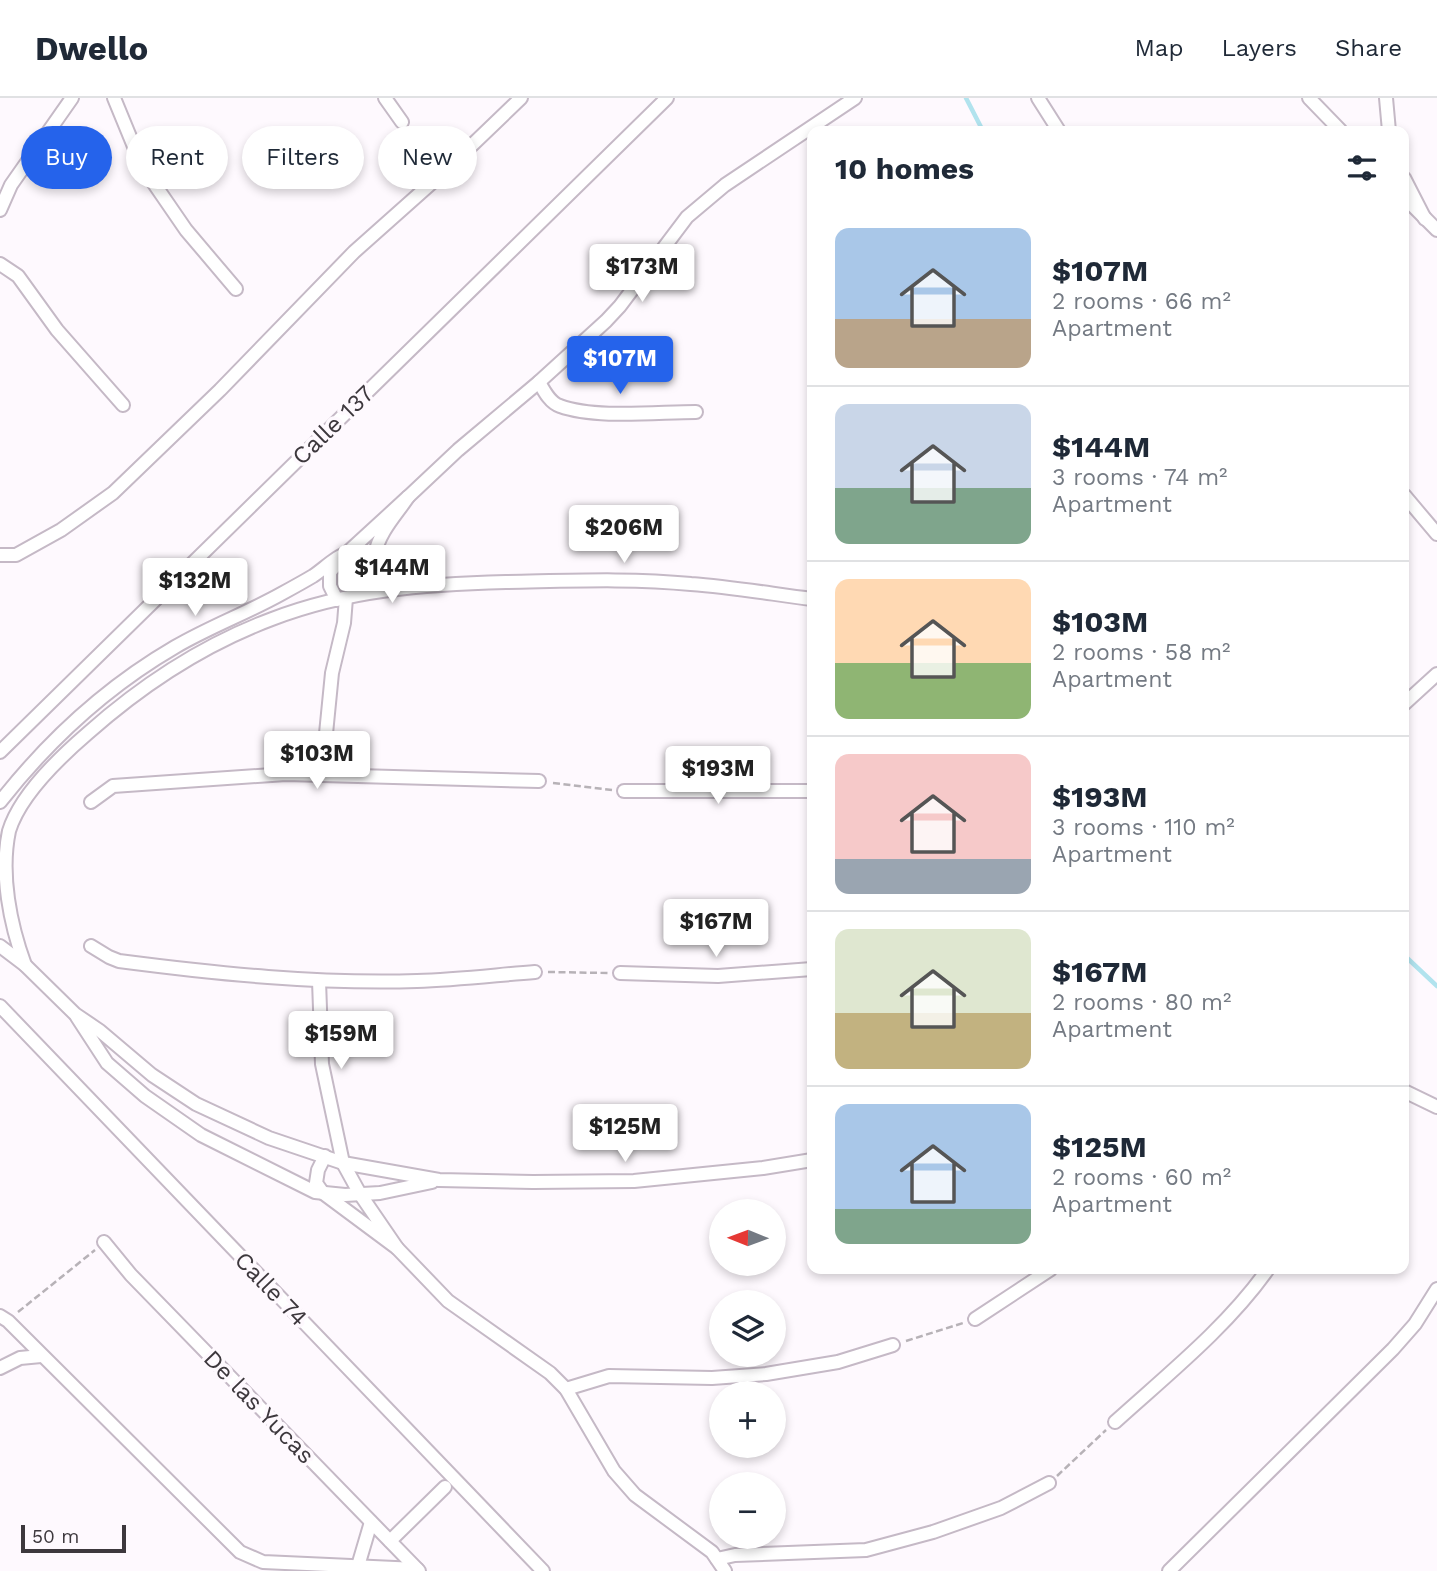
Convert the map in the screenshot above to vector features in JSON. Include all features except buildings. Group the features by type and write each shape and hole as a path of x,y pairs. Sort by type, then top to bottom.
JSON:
{"street":[{"path":"0,210 11,185 72,98"},
{"path":"114,98 142,166 186,230 236,289"},
{"path":"385,98 402,122"},
{"path":"0,555 16,555 61,530 113,493 220,390 354,252 445,172 521,98"},
{"name":"Calle 137","path":"0,752 667,98"},
{"path":"813,126 855,98"},
{"path":"1038,98 1056,126"},
{"path":"1308,98 1335,126"},
{"path":"1386,98 1389,126"},
{"path":"322,774 332,673 344,622 341,599 329,579 330,572 458,450 538,383 620,306 687,217 725,185 807,130"},
{"path":"1409,188 1425,219"},
{"path":"1409,202 1437,230"},
{"path":"0,264 18,276 57,330 123,405"},
{"path":"538,383 548,398 558,406 612,413 696,412"},
{"path":"370,592 379,538 408,497"},
{"path":"1409,501 1437,534"},
{"path":"0,802 24,772 74,723 122,682 176,646 314,576 347,553 374,557 434,584"},
{"path":"25,965 9,923 2,885 2,860 9,829 21,806 63,755 99,723 155,681 236,634 274,618 341,599 370,592 434,584 579,580 690,583 807,598"},
{"path":"1409,699 1437,674"},
{"path":"91,802 113,786 286,774 539,781"},
{"path":"624,791 807,791"},
{"path":"0,946 25,965 75,1014 100,1031 152,1075 195,1104 269,1138 343,1163 439,1180 634,1181 807,1161"},
{"path":"91,946 120,961 220,974 319,981 418,981 535,972"},
{"path":"620,973 718,976 807,969"},
{"path":"319,981 322,1064 343,1163 360,1194 397,1248 448,1301 550,1374 566,1389 614,1471 656,1513 712,1552 725,1571"},
{"name":"Calle 74","path":"0,1006 543,1571"},
{"path":"75,1014 107,1063 145,1096 201,1135 315,1192 380,1193 439,1180"},
{"path":"1409,1093 1437,1107"},
{"path":"325,1156 318,1170 316,1183 323,1193 362,1225 397,1248"},
{"name":"De las Yucas","path":"104,1242 131,1275 418,1570"},
{"path":"975,1319 1043,1274"},
{"path":"1115,1422 1193,1353 1264,1274"},
{"path":"1169,1571 1393,1349 1415,1324 1437,1289"},
{"path":"4,1319 240,1552 263,1562 418,1570"},
{"path":"566,1389 609,1376 712,1378 766,1374 838,1362 893,1345"},
{"path":"0,1368 20,1358 41,1356"},
{"path":"717,1559 735,1555 866,1550 933,1532 1001,1508 1049,1483"},
{"path":"390,1541 445,1487"},
{"path":"358,1566 371,1522"}],"path":[{"path":"539,781 624,791"},
{"path":"535,972 620,973"},
{"path":"4,1319 104,1242"},
{"path":"893,1345 975,1319"},
{"path":"1049,1483 1115,1422"}],"waterway":[{"path":"966,98 980,126"},
{"path":"1409,960 1437,986"}]}
